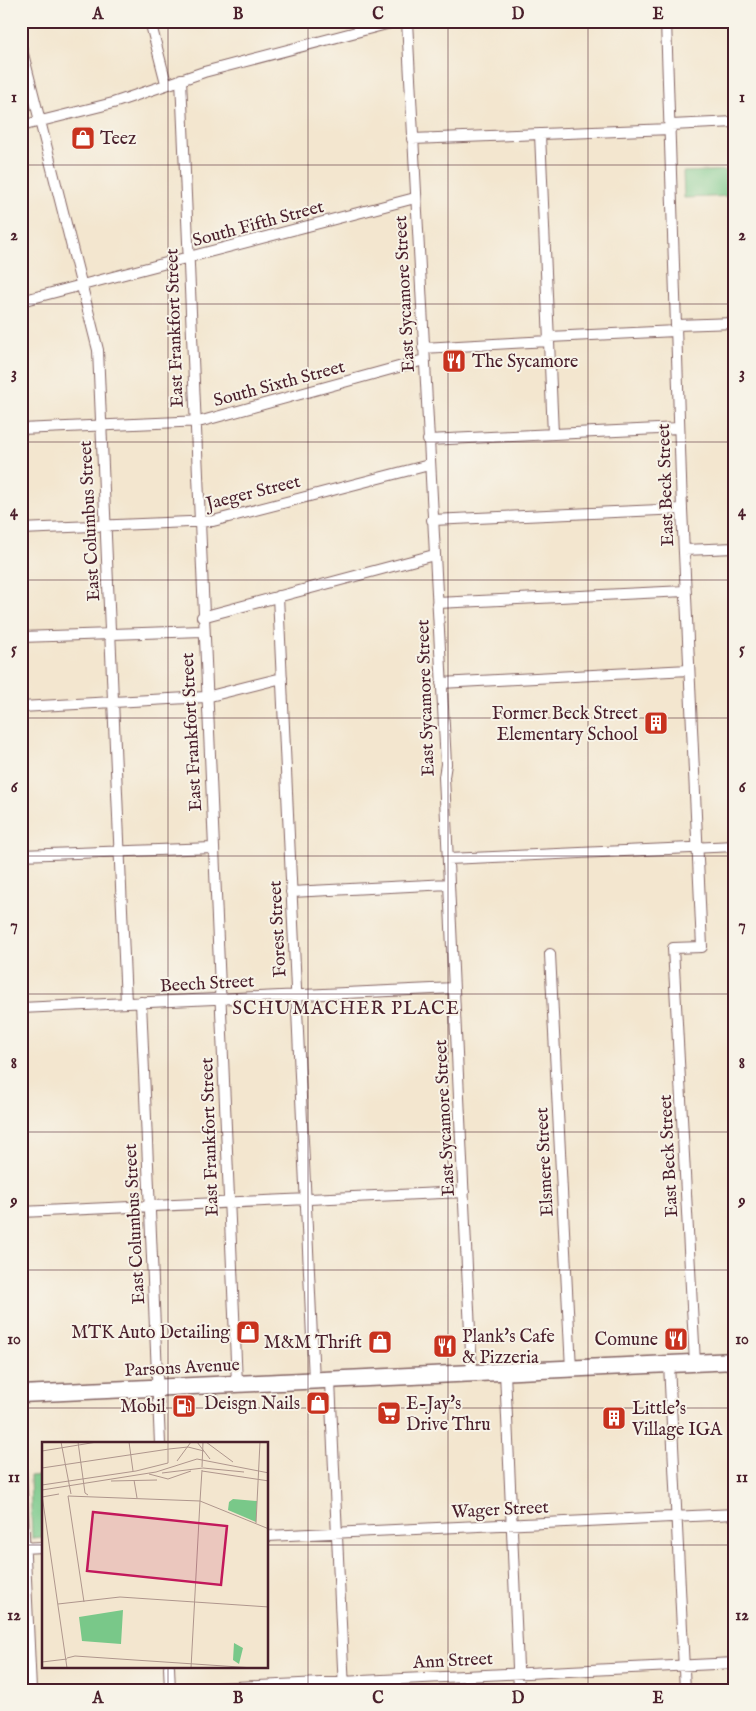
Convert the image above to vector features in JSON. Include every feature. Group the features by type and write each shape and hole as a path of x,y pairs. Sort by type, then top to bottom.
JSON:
{"main road":[{"name":"Parsons Avenue","path":"21,1394 735,1361"}],"street":[{"path":"150,21 166,84"},
{"path":"21,126 113,103 180,79 398,21"},
{"name":"East Sycamore Street","path":"407,21 441,683 472,1374"},
{"name":"East Beck Street","path":"666,21 685,591 702,947 673,948 695,1363"},
{"name":"East Columbus Street","path":"21,46 98,350 126,1003"},
{"name":"East Frankfort Street","path":"180,79 237,1384"},
{"path":"412,139 540,134 735,122"},
{"path":"540,134 552,434"},
{"name":"South Fifth Street","path":"21,302 416,198"},
{"path":"423,348 735,322"},
{"name":"South Sixth Street","path":"21,429 194,421 424,360"},
{"path":"428,440 679,428"},
{"name":"Jaeger Street","path":"21,529 213,521 429,465"},
{"path":"432,520 682,509"},
{"path":"684,550 735,548"},
{"path":"202,617 434,555"},
{"path":"437,603 685,591"},
{"name":"Forest Street","path":"278,596 306,1200 336,1533 344,1686"},
{"path":"21,637 203,631"},
{"path":"441,683 689,670"},
{"path":"21,707 114,704 206,697 282,678"},
{"path":"448,859 735,846"},
{"path":"21,855 213,848"},
{"path":"291,892 449,884"},
{"name":"Elsmere Street","path":"550,954 571,1369"},
{"name":"Beech Street","path":"21,1008 454,988"},
{"name":"East Columbus Street","path":"141,1002 160,1442"},
{"path":"21,1212 464,1192"},
{"path":"669,1364 685,1690"},
{"path":"505,1372 519,1690"},
{"path":"21,1468 23,1547 31,1690"},
{"name":"Wager Street","path":"269,1536 735,1514"},
{"path":"23,1547 42,1546"},
{"name":"Ann Street","path":"172,1690 344,1686 518,1674 735,1663"},
{"path":"169,1668 172,1690"}],"green space":[{"path":"735,170 735,196 684,198 683,172"},
{"path":"42,1475 42,1537 32,1538 30,1476"}],"place":[{"name":"Teez","path":"83,138"},
{"name":"The Sycamore","path":"454,361"},
{"name":"Former Beck Street Elementary School","path":"656,723"},
{"name":"MTK Auto Detailing","path":"248,1332"},
{"name":"Comune","path":"676,1339"},
{"name":"M&M Thrift","path":"380,1342"},
{"name":"Plank's Cafe & Pizzeria","path":"445,1346"},
{"name":"Deisgn Nails","path":"318,1403"},
{"name":"Mobil","path":"184,1406"},
{"name":"E-Jay's Drive Thru","path":"389,1413"},
{"name":"Little's Village IGA","path":"614,1418"}],"district":[{"name":"SCHUMACHER PLACE","path":"346,1007"}]}
